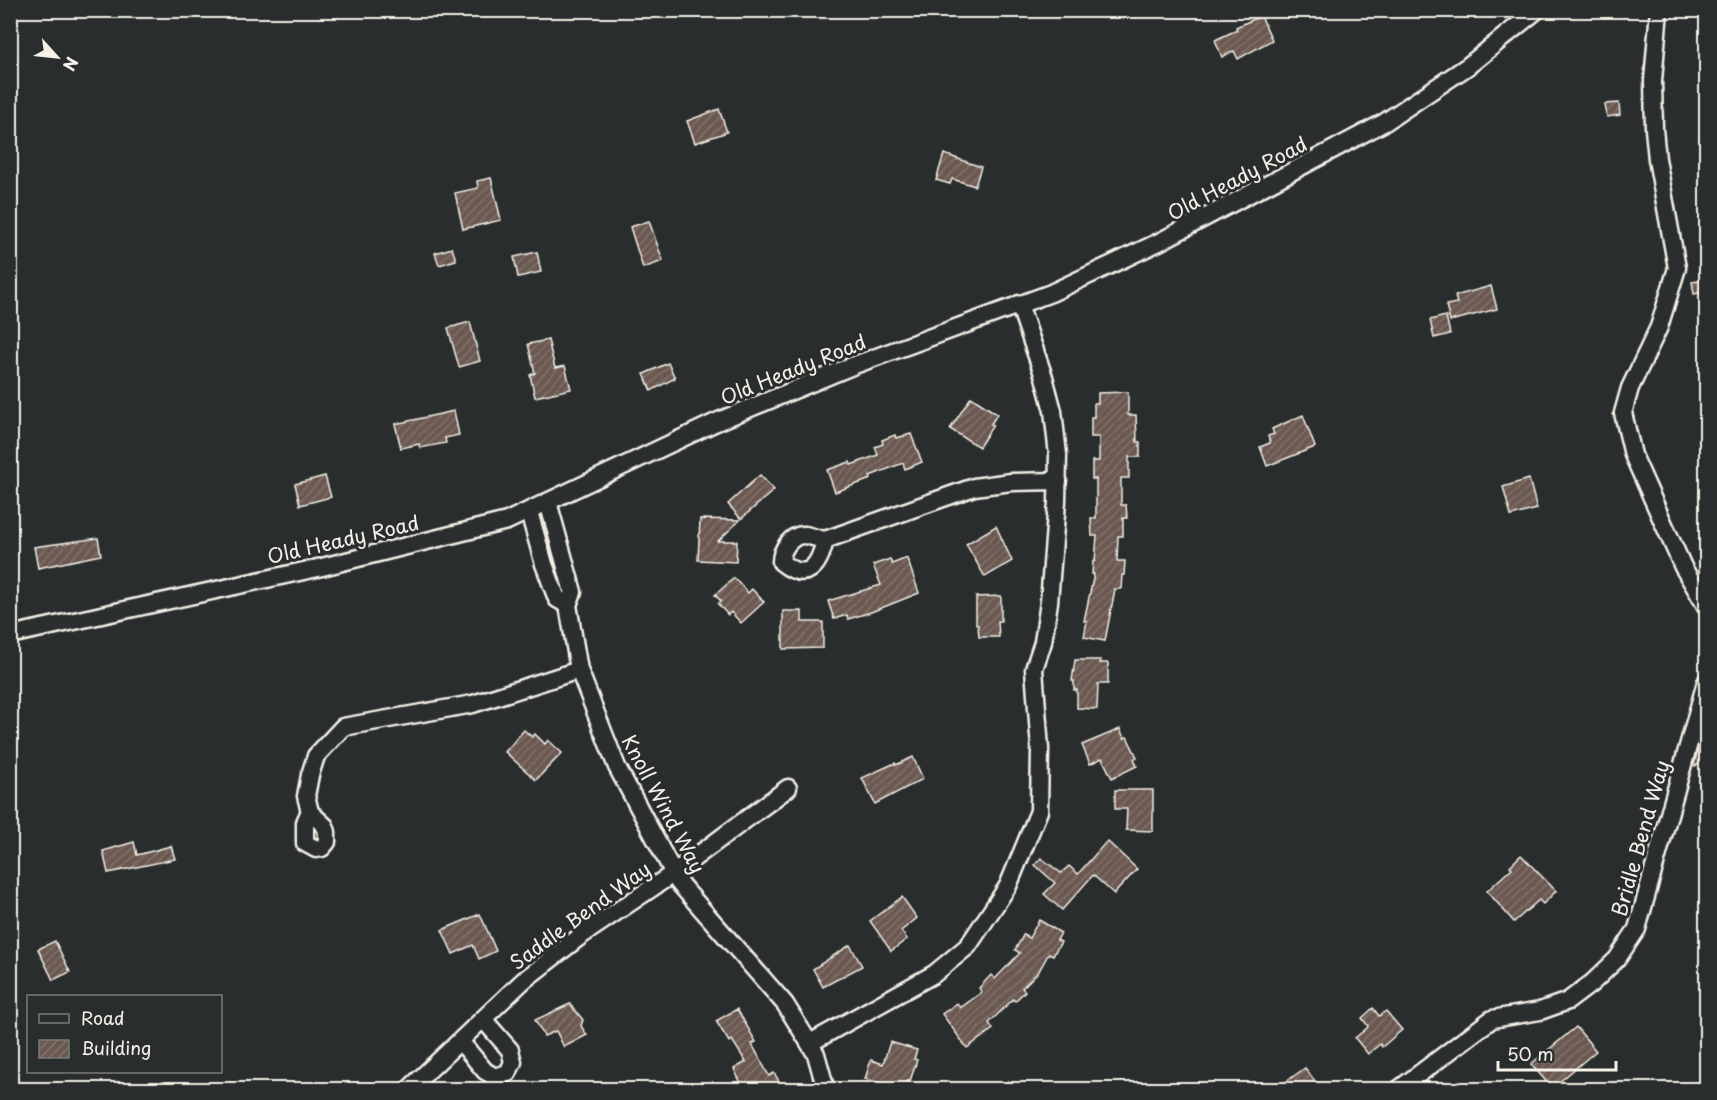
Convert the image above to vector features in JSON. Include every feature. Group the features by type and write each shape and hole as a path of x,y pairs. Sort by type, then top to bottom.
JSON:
{"street":[{"name":"Old Heady Road","path":"10,635 322,567 507,521 529,512 714,423 852,366 1086,278 1355,139 1446,82 1537,10"},
{"path":"1659,10 1653,81 1654,129 1660,180 1677,268 1659,327 1630,388 1623,413 1633,455 1683,567 1707,606"},
{"path":"810,1043 934,974 968,946 1008,886 1039,811 1040,749 1034,669 1043,642 1049,602 1058,455 1053,411 1044,376 1019,304"},
{"path":"825,540 974,486 1058,481"},
{"name":"Knoll Wind Way","path":"548,502 573,592 568,605 579,670 617,767 679,883 778,995 810,1043 816,1054 826,1089"},
{"name":"Knoll Wind Way","path":"529,512 557,599 568,605"},
{"path":"309,811 306,796 309,775 316,756 343,727 473,704 579,670"},
{"name":"Bridle Bend Way","path":"1398,1089 1492,1019 1540,1011 1568,1000 1592,983 1617,958 1637,929 1707,682"},
{"name":"Saddle Bend Way","path":"408,1089 524,980 582,935 674,873 788,788"},
{"path":"460,1041 485,1071 495,1077 508,1073 513,1062 510,1050 483,1019"}],"building":[{"path":"1261,16 1272,40 1238,59 1234,51 1222,57 1215,40 1237,30 1236,27"},
{"path":"1619,103 1620,115 1607,117 1605,104"},
{"path":"719,109 727,132 695,143 687,121"},
{"path":"944,154 981,167 975,186 952,179 950,184 936,180"},
{"path":"491,178 501,220 463,229 455,193 478,188 477,181"},
{"path":"649,221 663,261 643,268 630,227"},
{"path":"452,248 456,260 439,265 435,253"},
{"path":"537,252 541,272 518,277 514,257"},
{"path":"1707,280 1707,292 1694,294 1692,282"},
{"path":"1491,286 1497,309 1450,321 1446,305 1457,303 1455,296"},
{"path":"1446,316 1450,334 1434,338 1430,320"},
{"path":"470,322 480,361 459,367 448,328"},
{"path":"548,340 555,368 565,366 571,389 535,397 530,375 535,373 528,344"},
{"path":"668,363 675,378 651,391 644,374"},
{"path":"1128,392 1128,415 1136,415 1140,457 1129,457 1129,478 1121,478 1121,505 1126,505 1127,518 1123,518 1123,536 1118,536 1117,561 1125,561 1124,575 1122,575 1121,589 1115,589 1105,641 1084,637 1087,621 1084,621 1094,574 1092,574 1093,561 1095,561 1097,536 1092,536 1091,518 1096,518 1096,479 1092,479 1092,461 1099,461 1099,437 1091,437 1091,417 1094,417 1094,403 1098,403 1098,393"},
{"path":"971,397 997,414 979,447 950,429"},
{"path":"454,411 459,435 445,438 446,443 420,448 419,444 401,448 395,424"},
{"path":"1303,415 1315,447 1267,466 1260,447 1270,443 1268,436 1274,434 1272,429"},
{"path":"911,434 922,462 905,469 903,463 870,476 871,479 835,492 827,470 850,462 851,465 878,455 875,447 883,444 882,440 895,435 896,438"},
{"path":"760,475 774,490 741,519 728,504"},
{"path":"325,476 331,497 300,505 295,484"},
{"path":"1529,479 1537,509 1511,516 1503,487"},
{"path":"700,519 740,520 718,541 737,541 736,562 698,560"},
{"path":"996,526 1012,561 985,577 966,544"},
{"path":"98,538 101,555 38,568 34,547"},
{"path":"907,558 919,593 871,612 848,619 847,615 834,619 828,601 881,585 873,565 890,559 892,564"},
{"path":"734,578 748,593 752,589 764,602 741,623 731,612 728,615 718,604 721,601 715,595"},
{"path":"1001,596 999,637 979,637 978,625 976,625 976,597"},
{"path":"783,611 802,611 802,622 823,622 823,648 783,649"},
{"path":"1075,660 1101,660 1100,663 1108,663 1108,684 1098,684 1097,709 1077,708 1077,690 1074,690 1074,681 1072,681"},
{"path":"1120,729 1124,738 1127,737 1137,757 1134,759 1137,766 1112,778 1102,758 1090,764 1082,745"},
{"path":"524,730 532,737 535,734 545,744 548,740 562,753 536,780 505,752"},
{"path":"1707,742 1707,760 1695,766 1699,746"},
{"path":"913,757 923,779 875,804 862,778"},
{"path":"1115,790 1153,790 1153,831 1126,830 1127,809 1115,809"},
{"path":"1107,841 1137,869 1114,894 1093,875 1062,910 1044,894 1055,883 1035,865 1041,858 1061,873 1069,866 1078,874"},
{"path":"134,842 137,855 171,846 175,859 108,873 103,851"},
{"path":"1521,855 1556,891 1543,904 1539,900 1514,922 1487,891 1512,868 1510,866"},
{"path":"902,897 917,918 901,931 907,939 891,951 870,921"},
{"path":"480,914 496,951 479,959 473,945 453,954 442,930"},
{"path":"1039,920 1061,933 1057,940 1061,942 1053,955 1049,953 1039,971 1022,988 1025,991 1015,1001 1013,999 989,1023 993,1029 967,1048 942,1014 957,1003 960,1008 982,992 979,988 991,975 995,979 1020,953 1015,950 1024,934 1029,938"},
{"path":"55,941 70,972 53,980 38,949"},
{"path":"850,945 862,966 823,987 813,969"},
{"path":"570,1004 583,1020 581,1026 587,1035 564,1047 556,1031 544,1036 535,1020"},
{"path":"1373,1008 1379,1016 1386,1011 1402,1030 1382,1047 1380,1044 1368,1054 1355,1038 1367,1028 1362,1018"},
{"path":"737,1009 756,1042 752,1044 769,1076 774,1073 784,1089 744,1089 734,1069 746,1062 732,1040 729,1042 716,1021"},
{"path":"1576,1027 1596,1051 1552,1088 1531,1064"},
{"path":"890,1042 917,1050 914,1059 917,1060 910,1081 907,1080 904,1089 865,1079 871,1060 883,1064"},
{"path":"1305,1068 1321,1089 1276,1089"}]}
